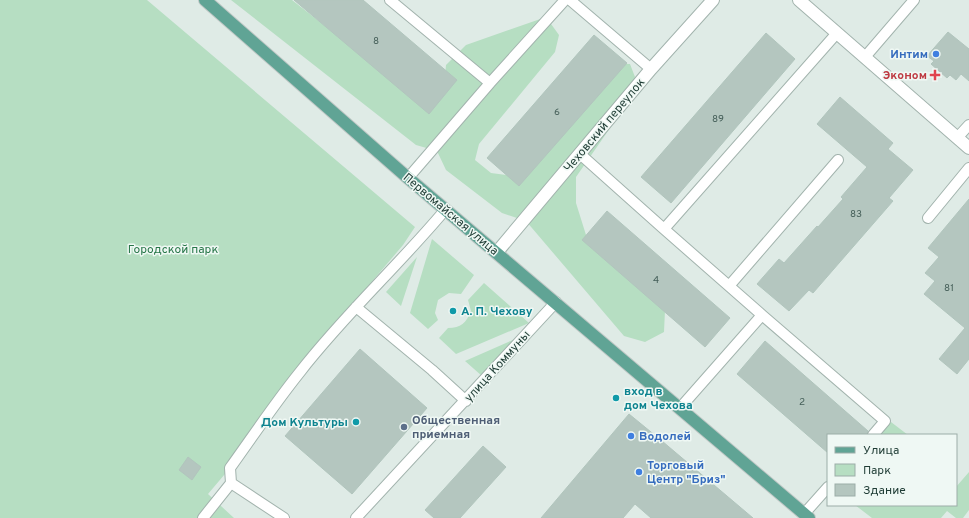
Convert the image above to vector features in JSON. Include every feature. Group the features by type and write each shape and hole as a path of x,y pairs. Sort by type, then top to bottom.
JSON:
{"main road":[{"name":"Первомайская улица","path":"205,0 445,210 497,252 807,516"}],"street":[{"name":"Чеховский переулок","path":"497,252 651,70 713,0"},
{"path":"799,0 969,148"}],"lane":[{"path":"390,0 490,83"},
{"path":"408,178 490,83 565,0"},
{"path":"570,0 651,70"},
{"path":"865,57 914,0"},
{"path":"664,229 837,33"},
{"path":"957,138 969,125"},
{"path":"580,154 885,422 874,434"},
{"path":"729,286 838,160"},
{"path":"928,218 969,168"},
{"path":"202,518 231,483 230,468 300,372 356,306 422,237 445,210"},
{"name":"улица Коммуны","path":"356,518 466,401 556,302"},
{"path":"356,306 432,370 466,401"},
{"path":"680,408 762,314"},
{"path":"231,483 284,518"},
{"path":"807,516 827,488"}],"green space":[{"name":"Городской парк","path":"0,0 147,0 415,227 403,245 302,364 230,468 208,494 234,518 0,518"},
{"path":"231,0 292,0 422,102 444,87 446,65 466,45 546,17 559,35 555,52 479,144 475,160 491,173 522,177 617,64 630,64 635,77 624,108 576,177 576,203 586,235 665,310 664,332 645,342 624,336 526,221 502,213 446,170 437,151 416,145"},
{"path":"432,239 474,275 461,294 449,293 438,300 435,313 438,320 428,329 410,313"},
{"path":"417,257 401,306 386,292"},
{"path":"484,283 529,323 456,354 439,338 448,328 460,326 465,322 471,311 468,300"},
{"path":"515,339 482,376 465,361"},
{"path":"891,422 907,434 881,434"},
{"path":"969,472 969,510 963,518 956,518 947,511 941,518 872,518 856,506 957,506 957,486"}],"building":[{"path":"294,0 363,0 457,80 429,114"},
{"path":"948,32 969,49 969,81 961,74 956,80 950,75 947,78 931,64 934,61 927,56"},
{"path":"766,33 795,59 671,203 641,177"},
{"path":"594,35 627,63 519,186 487,158"},
{"path":"840,97 893,143 888,149 913,170 889,198 893,201 813,293 809,290 789,311 757,284 779,259 784,263 817,226 818,227 843,199 841,197 867,167 817,124"},
{"path":"969,199 969,359 957,374 939,359 965,328 924,294 935,281 925,273 939,257 928,248"},
{"path":"607,211 730,318 705,347 582,240"},
{"path":"765,341 868,431 867,434 827,434 827,452 737,374"},
{"name":"Дом Культуры","path":"360,349 427,408 352,494 285,436"},
{"name":"Торговый Центр \"Бриз\"","path":"629,414 753,518 651,518 635,504 623,518 541,518"},
{"path":"483,446 506,467 460,518 434,518 425,510"},
{"path":"188,457 201,467 192,480 179,470"}],"place":[{"name":"Интим","path":"936,54"},
{"name":"Эконом","path":"935,75"},
{"name":"А. П. Чехову","path":"453,311"},
{"name":"вход в дом Чехова","path":"616,398"},
{"name":"Дом Культуры","path":"356,422"},
{"name":"Общественная приемная","path":"404,427"},
{"name":"Водолей","path":"631,436"},
{"name":"Торговый Центр \"Бриз\"","path":"639,472"}]}
